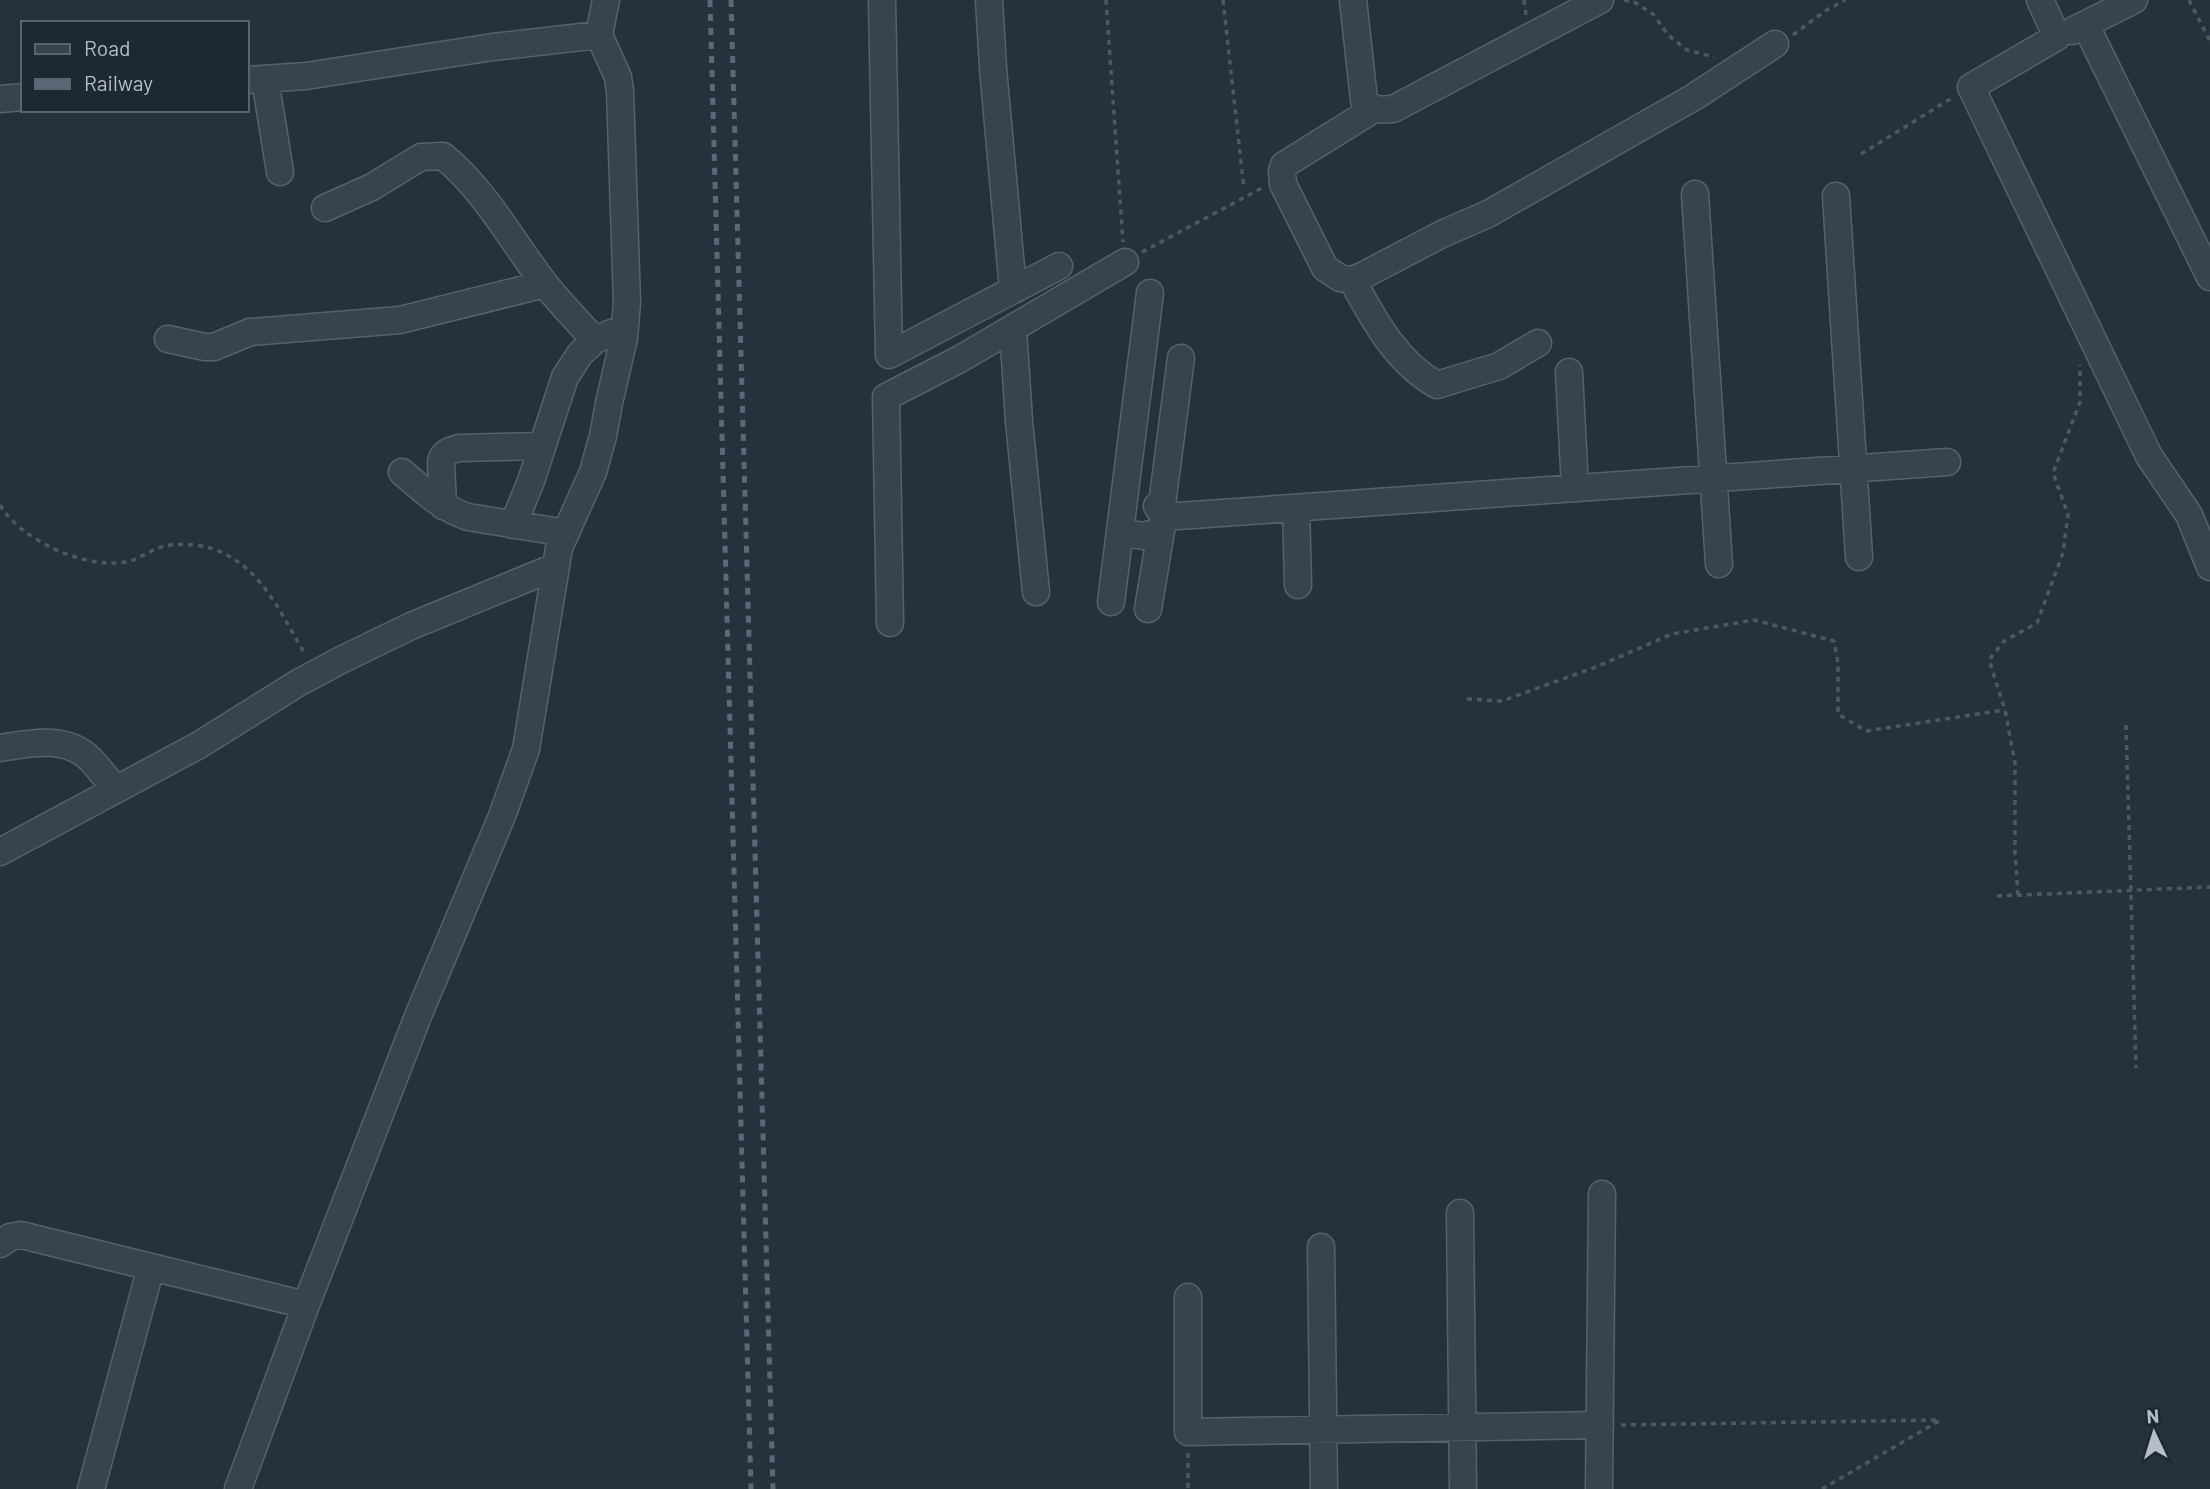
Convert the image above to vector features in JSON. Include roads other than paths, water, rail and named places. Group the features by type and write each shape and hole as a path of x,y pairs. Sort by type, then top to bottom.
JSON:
{"street":[{"path":"238,1489 418,1016 502,816 526,749 555,567 566,533 593,472 624,338 626,276 620,91 618,77 599,35 606,0"},
{"path":"882,0 889,355 1059,265"},
{"path":"989,0 1013,290"},
{"path":"1353,0 1364,100 1374,109"},
{"path":"1600,0 1393,109 1374,109 1284,165 1283,184 1325,268 1340,278 1352,280 1488,214 1694,97 1775,44"},
{"path":"2040,0 2057,37"},
{"path":"2134,0 2086,26 2057,37 1971,87 2149,456 2189,515 2210,567"},
{"path":"2086,26 2210,277"},
{"path":"280,172 256,79 306,76 493,47 599,35"},
{"path":"0,99 21,97"},
{"path":"325,208 372,187 421,157 443,156 457,167 514,239 545,284 595,341"},
{"path":"1695,194 1719,564"},
{"path":"1836,196 1859,557"},
{"path":"890,623 886,397 1013,330 1125,262"},
{"path":"1352,280 1387,340 1419,374 1437,385 1499,366 1538,343"},
{"path":"169,339 215,347 250,332 400,320 545,284"},
{"path":"1111,602 1150,293"},
{"path":"513,525 565,377 580,354 595,341 625,326"},
{"path":"1013,330 1036,592"},
{"path":"1148,608 1162,520 1181,358"},
{"path":"1569,372 1575,488"},
{"path":"443,506 441,462 447,451 458,448 542,446"},
{"path":"1120,532 1143,536 1162,520 1296,508 1947,462"},
{"path":"402,472 432,499 468,517 566,533"},
{"path":"1124,497 1141,496 1154,501 1162,520"},
{"path":"1296,508 1298,585"},
{"path":"0,852 199,746 317,673 411,626 555,567"},
{"path":"0,748 33,742 58,743 76,749 89,758 115,789"},
{"path":"1599,1489 1602,1194"},
{"path":"1461,1213 1463,1489"},
{"path":"0,1244 10,1237 21,1235 306,1305"},
{"path":"1321,1247 1324,1489"},
{"path":"91,1489 151,1267"},
{"path":"1188,1297 1188,1432 1600,1425"}],"railway":[{"path":"710,0 751,1489"},
{"path":"731,0 773,1489"}]}
